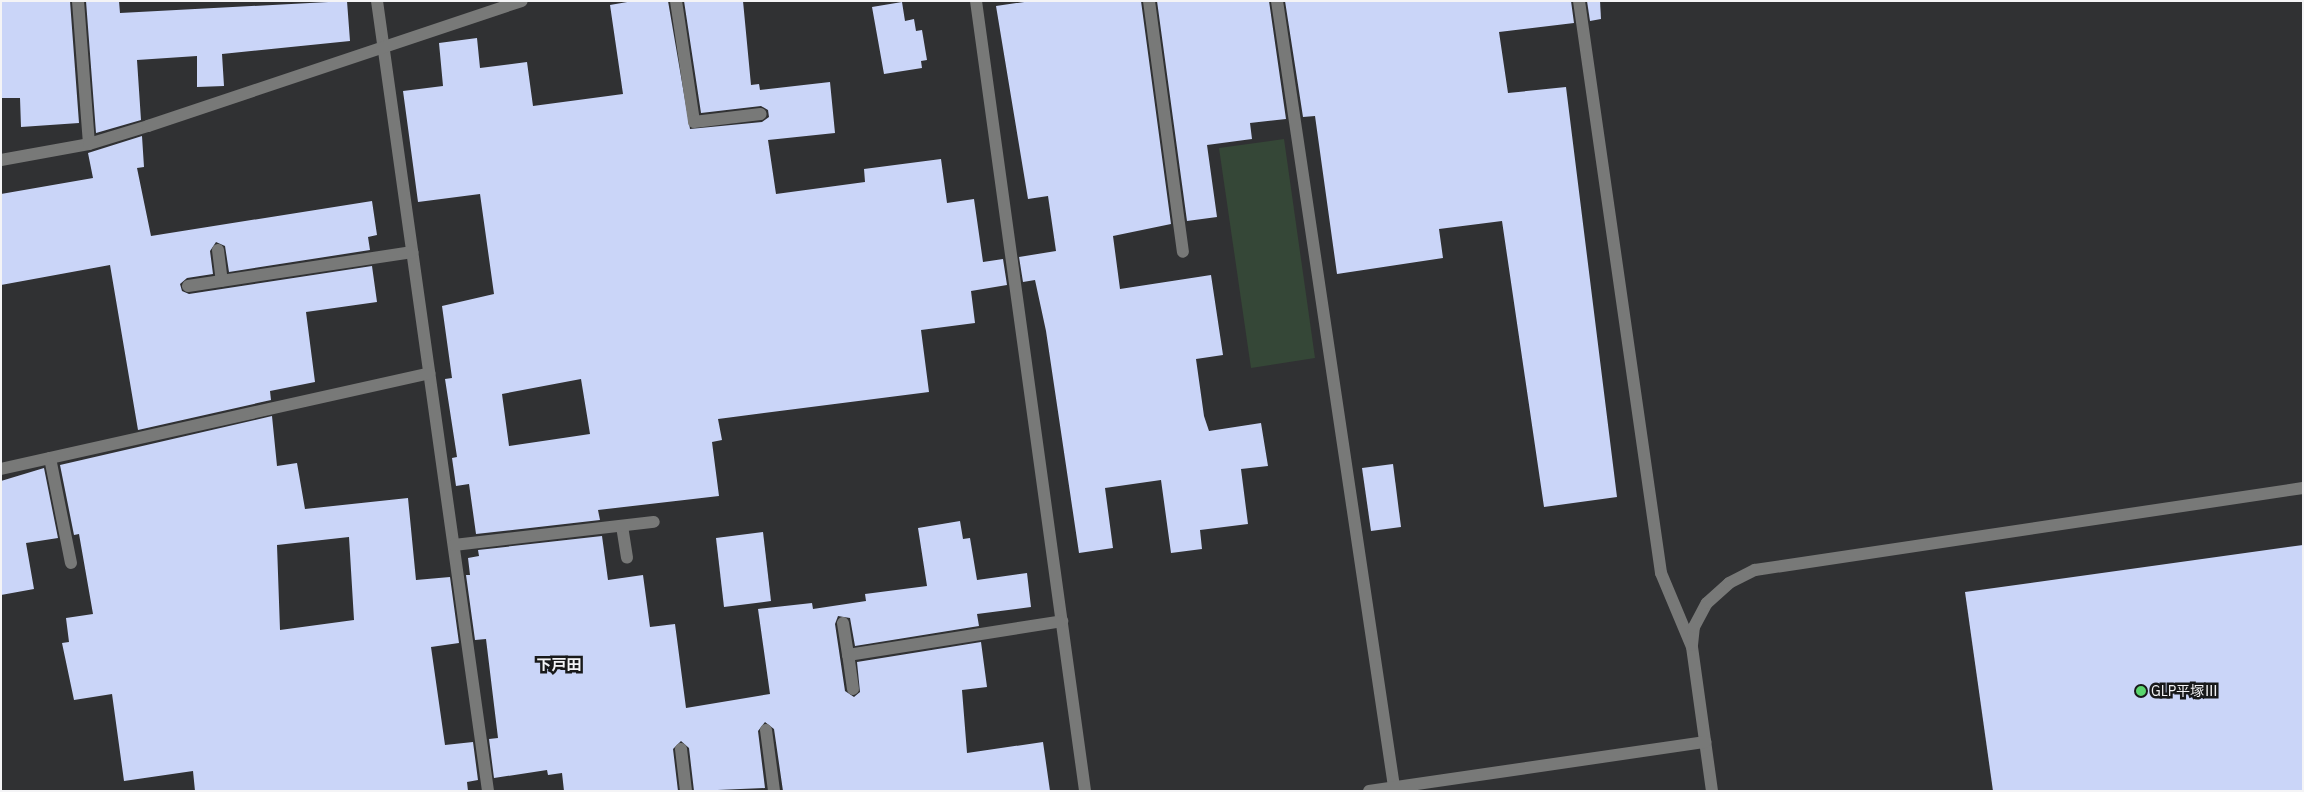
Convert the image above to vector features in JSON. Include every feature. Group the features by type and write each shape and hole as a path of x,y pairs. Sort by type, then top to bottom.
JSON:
{"street":[{"path":"78,1 89,144"},
{"path":"377,1 488,791"},
{"path":"1,160 89,144 522,1"},
{"path":"676,1 694,122 761,114"},
{"path":"976,1 1085,791"},
{"path":"1149,1 1183,252"},
{"path":"1277,1 1394,787"},
{"path":"1579,1 1661,573 1692,647"},
{"path":"218,250 222,281"},
{"path":"188,286 412,252"},
{"path":"1,469 429,373"},
{"path":"50,458 71,563"},
{"path":"1712,791 1692,647 1694,627 1707,603 1728,583 1755,570 2303,488"},
{"path":"454,545 654,522"},
{"path":"622,526 627,558"},
{"path":"848,655 1062,621"},
{"path":"843,623 853,689"},
{"path":"766,730 774,791"},
{"path":"1369,791 1705,742"},
{"path":"680,749 686,791"}],"green space":[{"path":"1284,139 1315,358 1251,368 1219,148"}],"building":[{"path":"1,1 70,1 79,123 21,127 20,98 1,98"},
{"path":"86,1 119,1 120,13 347,1 350,41 222,54 224,86 197,87 197,56 137,60 141,120 96,133"},
{"path":"633,1 668,1 690,129 762,122 769,117 768,110 761,106 701,113 684,1 743,1 751,85 759,84 760,90 830,82 835,133 768,140 776,194 865,182 864,169 941,159 947,203 974,199 983,262 1003,259 1007,285 971,291 975,323 921,330 929,392 718,419 722,440 712,442 719,496 598,510 600,520 476,534 469,484 456,486 452,458 457,457 445,379 452,378 442,306 494,294 480,194 418,202 403,91 443,86 439,43 477,38 480,68 527,62 533,106 623,94 610,5","holes":["581,379 590,434 509,446 502,394"]},
{"path":"1031,1 1141,1 1171,224 1113,236 1120,289 1211,275 1223,355 1196,359 1204,416 1209,431 1261,423 1268,466 1241,469 1248,524 1200,530 1202,549 1171,553 1161,480 1105,488 1113,548 1079,553 1046,331 1035,280 1023,282 1019,257 1056,251 1048,196 1028,199 996,6"},
{"path":"1157,1 1269,1 1286,119 1250,123 1252,139 1207,145 1217,217 1187,221"},
{"path":"1285,1 1571,1 1574,23 1499,32 1508,93 1566,87 1617,497 1544,507 1502,221 1439,229 1443,258 1337,274 1315,116 1303,117"},
{"path":"1587,1 1600,1 1601,19 1590,21"},
{"path":"902,2 905,21 914,19 916,31 922,30 927,60 921,61 922,68 884,74 872,7"},
{"path":"142,136 144,167 137,168 151,236 372,201 377,235 368,237 370,250 229,272 225,246 216,242 210,251 213,274 187,278 180,284 182,291 189,294 372,266 377,302 306,312 315,382 270,391 271,400 138,430 110,265 1,285 1,194 93,178 88,153"},
{"path":"272,416 277,466 297,463 305,509 408,498 416,580 450,577 459,643 431,647 445,745 473,742 478,780 467,782 468,791 195,791 193,771 124,781 112,694 74,700 62,643 69,642 66,618 93,614 79,534 74,535 60,465","holes":["349,537 354,620 280,630 277,545"]},
{"path":"1393,464 1401,527 1371,531 1362,468"},
{"path":"44,468 58,538 26,543 34,589 1,595 1,481"},
{"path":"960,521 963,539 970,538 977,580 1027,573 1031,607 977,614 979,626 855,646 850,618 838,616 835,624 845,691 854,697 860,692 857,662 981,642 987,687 962,690 967,753 1043,742 1050,791 783,791 774,729 765,722 758,731 765,788 694,791 689,748 681,741 673,749 678,791 564,791 562,773 548,775 547,770 494,778 489,739 498,738 486,639 475,640 466,575 470,575 468,558 479,556 478,550 602,536 608,580 643,575 650,627 675,624 686,708 770,694 758,609 812,603 813,609 866,601 865,594 927,586 918,528"},
{"path":"763,532 771,601 724,607 716,538"},
{"name":"GLP平塚Ⅲ","path":"2303,545 2303,791 1993,791 1965,592"}],"place":[{"name":"GLP平塚Ⅲ","path":"2141,691"}],"district":[{"name":"下戸田","path":"559,665"}]}
